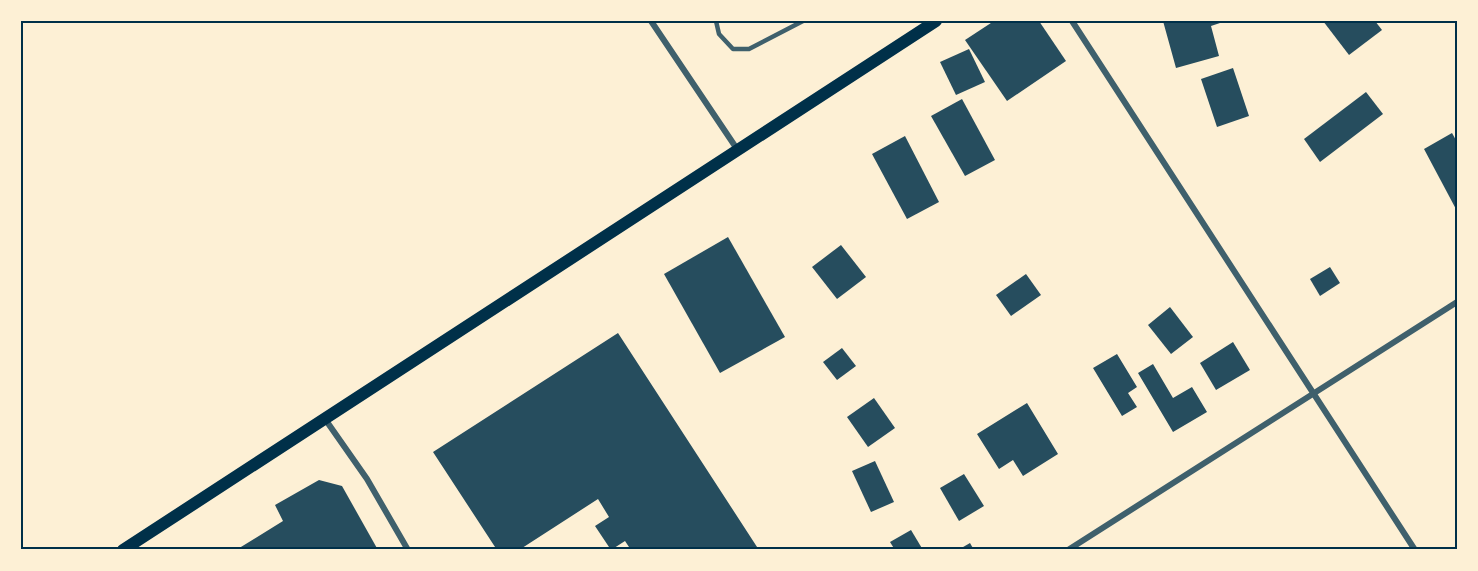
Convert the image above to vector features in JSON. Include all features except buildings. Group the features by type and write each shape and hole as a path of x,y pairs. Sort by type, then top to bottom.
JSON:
{"main road":[{"path":"123,550 936,21"}],"street":[{"path":"651,21 737,149"},
{"path":"1072,21 1415,550"},
{"path":"1068,550 1457,302"},
{"path":"325,419 367,479 408,550"}],"lane":[{"path":"716,21 719,34 733,49 748,49 803,21"}]}
